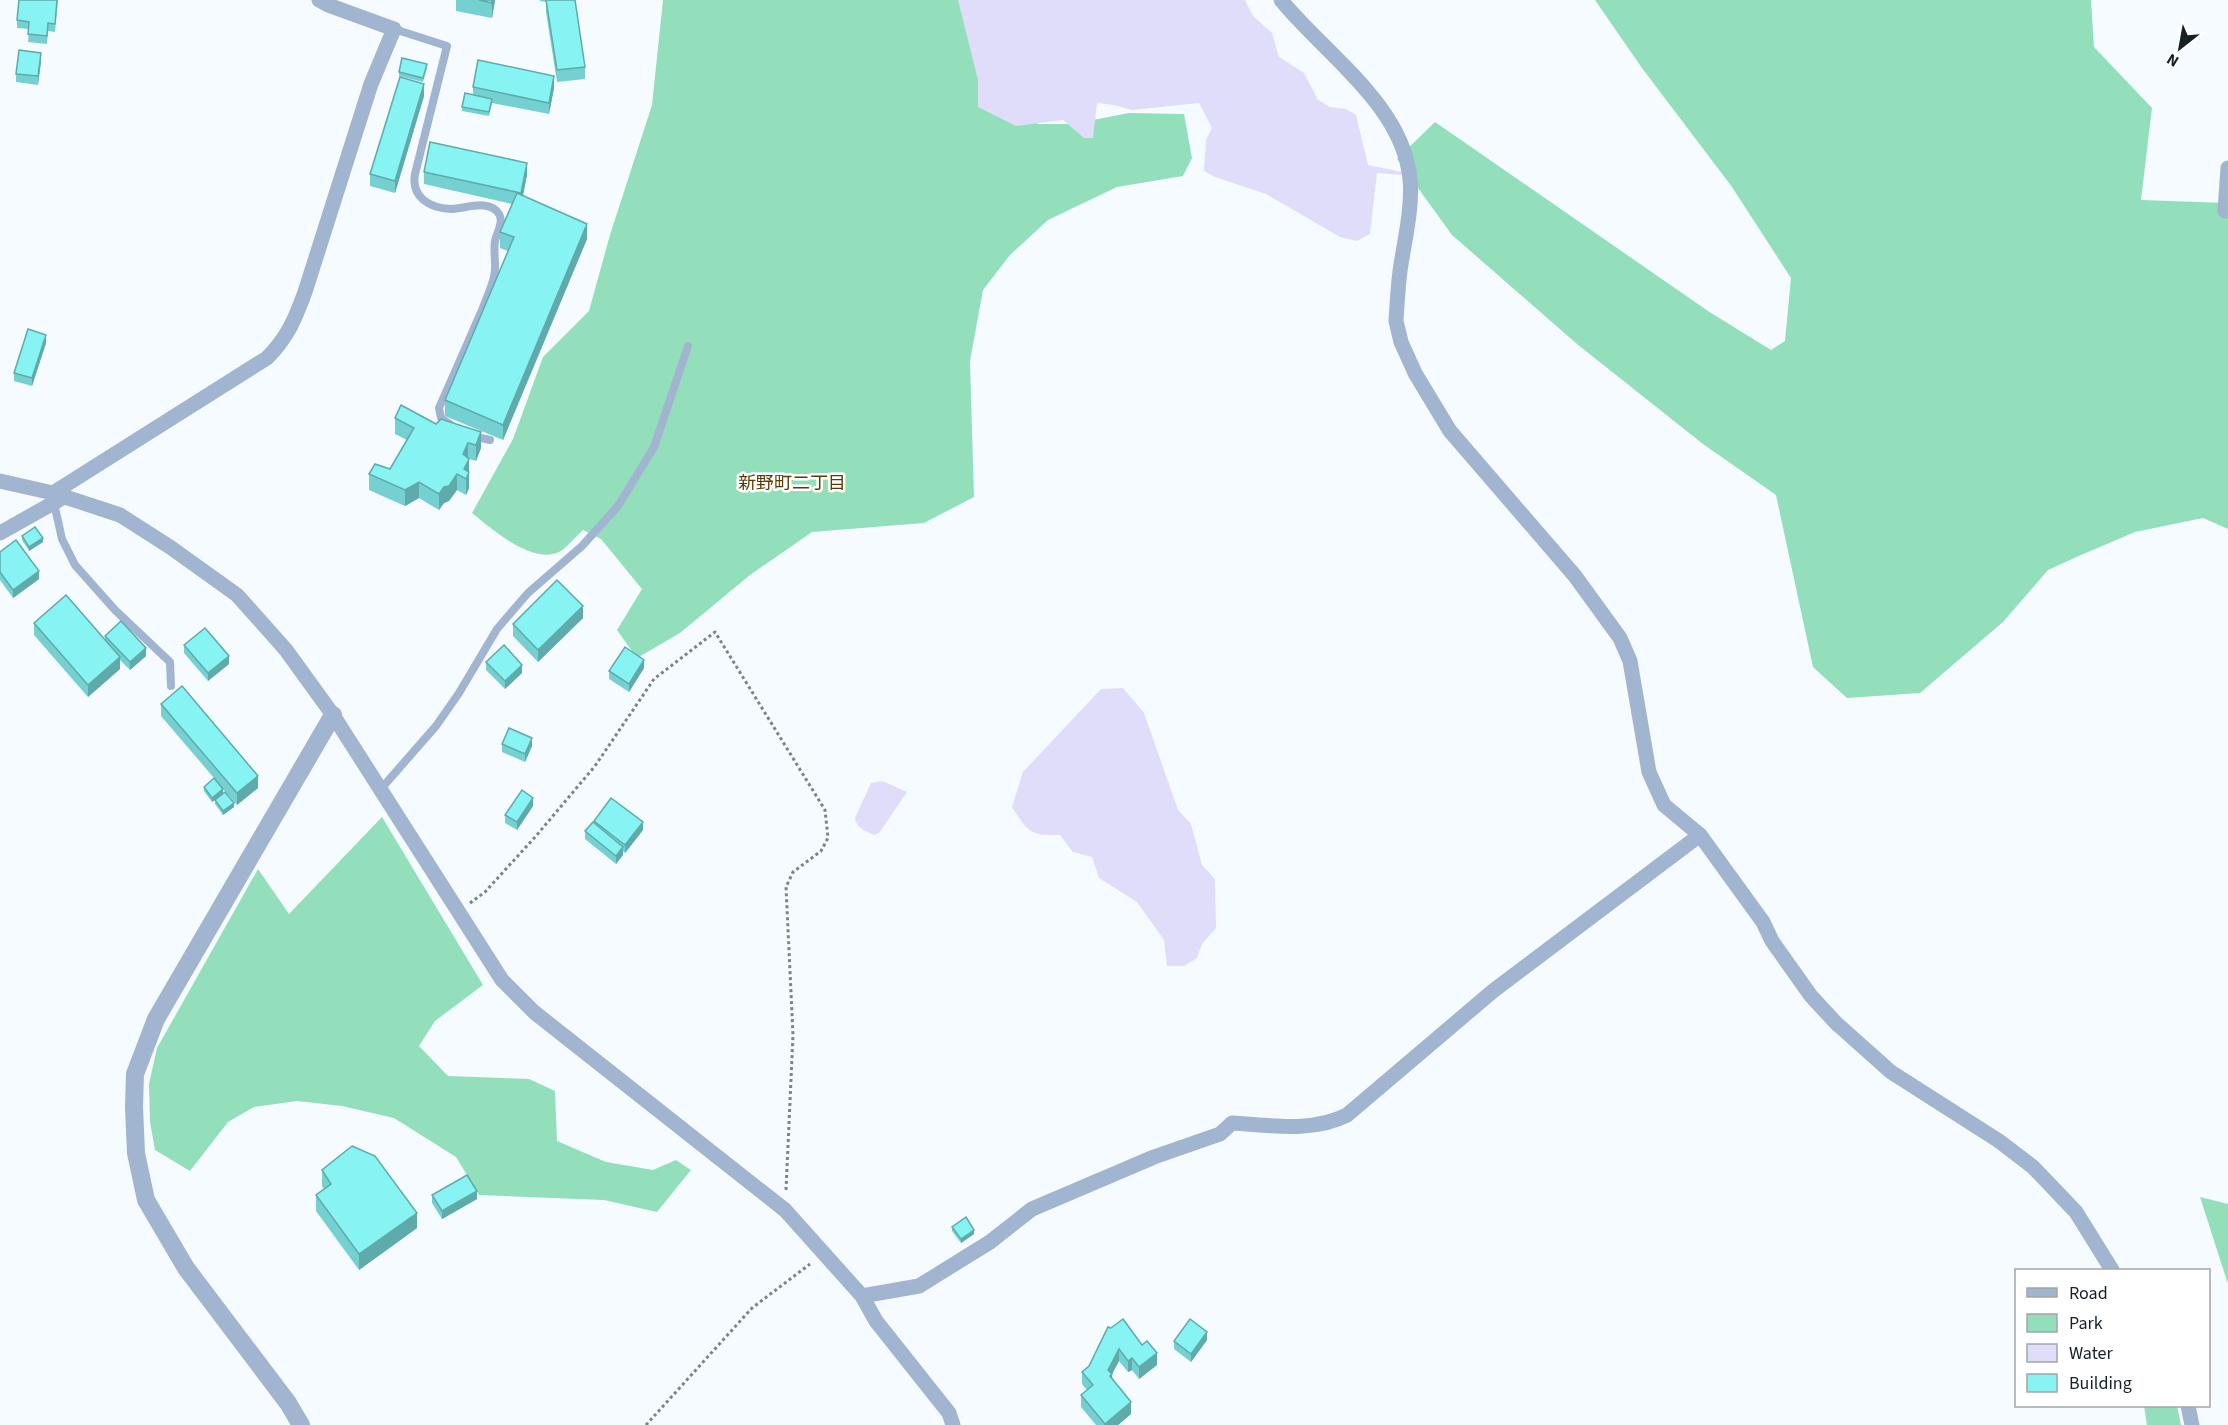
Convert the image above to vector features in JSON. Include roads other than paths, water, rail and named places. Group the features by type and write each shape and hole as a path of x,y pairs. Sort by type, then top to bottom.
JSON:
{"street":[{"path":"0,533 57,498 267,358 286,337 305,292 371,84 393,29 319,0"},
{"path":"1281,0 1347,69 1386,115 1404,153 1410,180 1396,321 1401,342 1415,373 1450,431 1575,576 1620,638 1630,661 1649,772 1664,805 1700,835 1763,922 1772,941 1811,996 1836,1023 1891,1072 1999,1141 2033,1167 2076,1212 2111,1269"},
{"path":"2225,211 2228,168"},
{"path":"0,482 120,514 237,595 286,650 333,715 502,980 534,1012 785,1210 862,1296 876,1321 949,1413 952,1425"},
{"path":"301,1425 288,1403 186,1268 146,1200 136,1153 135,1074 156,1019 333,715"},
{"path":"862,1296 919,1286 990,1242 1032,1209 1154,1157 1220,1134 1232,1123 1305,1127 1338,1120 1347,1115 1493,991 1700,835"},
{"path":"2188,1407 2192,1425"}],"lane":[{"path":"393,29 447,46 415,174 413,185 417,194 441,208 484,206 495,210 501,222 495,241 494,278 439,408 441,418 457,429"},
{"path":"380,790 436,726 459,693 497,629 528,593 582,546 618,506 654,447 688,346"},
{"path":"465,434 490,440"},
{"path":"57,498 62,539 75,565 115,610 170,662 171,686"}],"water":[{"path":"958,0 1245,0 1253,16 1272,33 1279,57 1304,73 1318,100 1330,107 1346,109 1356,115 1368,165 1402,172 1402,175 1377,173 1370,234 1357,241 1340,237 1266,194 1204,171 1206,140 1212,128 1199,103 1132,110 1097,103 1093,138 1084,138 1063,120 1016,126 978,107 978,80"},
{"path":"1123,688 1144,713 1178,810 1191,824 1202,865 1215,879 1216,928 1202,944 1197,958 1184,966 1167,966 1164,940 1137,902 1099,878 1092,857 1073,852 1060,835 1042,835 1031,831 1012,807 1023,772 1101,689"},
{"path":"882,781 907,792 879,833 874,835 859,827 855,818 871,783"}],"district":[{"name":"新野町二丁目","path":"792,483"}]}
